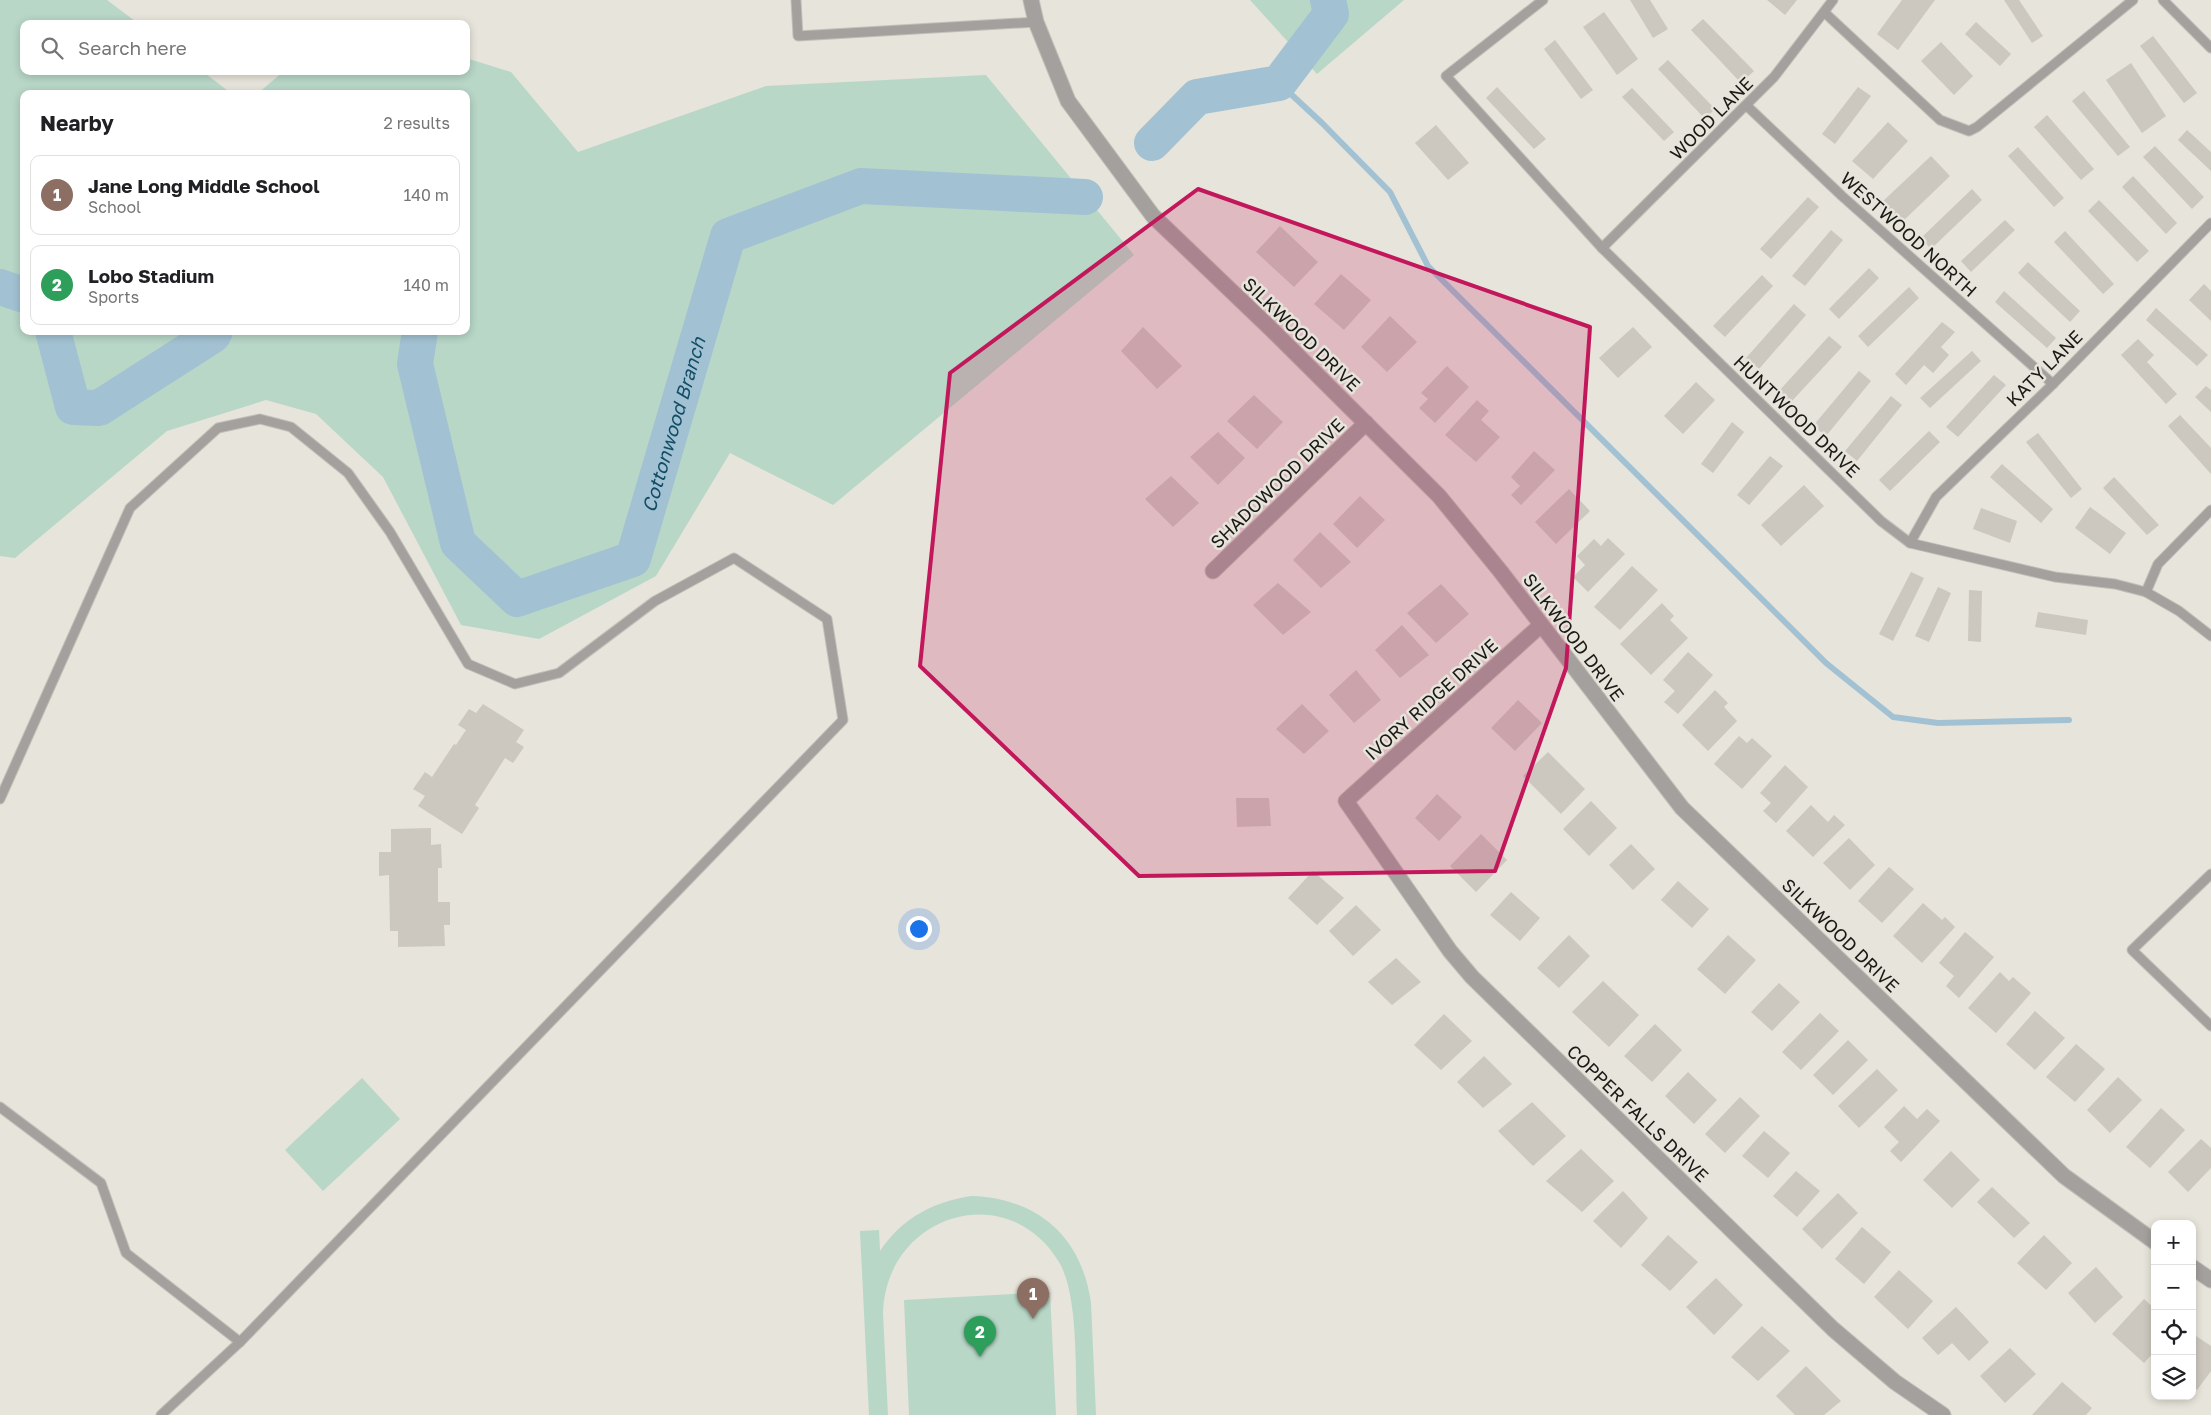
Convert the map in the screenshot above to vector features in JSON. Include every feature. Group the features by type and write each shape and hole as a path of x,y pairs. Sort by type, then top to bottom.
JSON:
{"street":[{"name":"SILKWOOD DRIVE","path":"1031,0 1036,22 1068,101 1152,216 1439,496 1501,572 1682,808 2064,1176 2151,1239"},
{"name":"SHADOWOOD DRIVE","path":"1213,571 1366,423"},
{"name":"IVORY RIDGE DRIVE","path":"1346,801 1541,626"},
{"name":"COPPER FALLS DRIVE","path":"1346,801 1450,951 1472,977 1832,1329 1895,1382 1943,1415"},
{"path":"2196,1270 2211,1280"}],"lane":[{"path":"796,0 798,36 1036,22"},
{"name":"HUNTWOOD DRIVE","path":"1543,0 1446,76 1602,248 1881,521 1910,543 2055,577 2115,584 2146,592 2179,611 2211,636"},
{"name":"WOOD LANE","path":"1602,248 1747,106 1774,77 1833,0"},
{"path":"1824,12 1940,120 1968,131 1977,127 2133,0"},
{"path":"2163,0 2211,48"},
{"name":"WESTWOOD NORTH","path":"1747,106 1842,196 2052,384"},
{"name":"KATY LANE","path":"1910,543 1936,497 2052,384 2211,224"},
{"path":"0,799 130,508 218,428 226,426 260,419 291,427 348,473 390,532 468,664 514,684 559,673 655,601 734,558 826,619 843,720 240,1342 161,1415"},
{"path":"2146,592 2158,564 2211,510"},
{"path":"2211,874 2132,950 2211,1026"},
{"path":"0,1107 100,1183 126,1253 240,1342"}],"highlighted area":[{"path":"1198,189 1590,327 1566,668 1495,871 1139,876 920,666 950,373"}],"green space":[{"path":"0,0 107,0 134,20 20,20 20,75 207,75 227,90 20,90 20,335 470,335 470,90 262,90 279,75 470,75 470,59 511,72 578,152 766,86 986,75 1134,255 833,505 730,453 656,576 539,639 461,625 383,477 316,414 266,400 167,431 15,558 0,556"},
{"path":"1250,0 1404,0 1317,74"},
{"path":"362,1078 400,1119 323,1191 285,1150"},
{"path":"971,1196 995,1198 1017,1204 1036,1213 1053,1226 1067,1241 1078,1259 1086,1280 1091,1303 1096,1415 1077,1415 1073,1314 1070,1294 1059,1262 1037,1235 1010,1220 981,1215 952,1219 926,1231 904,1252 889,1280 883,1314 888,1415 869,1415 860,1231 879,1230 880,1251 898,1229 920,1213 944,1202"},
{"path":"1050,1292 1056,1415 909,1415 904,1300"}],"building":[{"path":"1630,0 1650,0 1668,29 1653,38"},
{"path":"1767,0 1797,0 1785,15"},
{"path":"1902,0 1935,0 1898,50 1877,34"},
{"path":"2004,0 2019,0 2043,36 2032,43"},
{"path":"1604,12 1638,59 1617,75 1583,27"},
{"path":"1703,19 1754,71 1741,83 1691,30"},
{"path":"1976,22 2011,54 2000,66 1965,34"},
{"path":"2153,36 2197,93 2184,103 2140,46"},
{"path":"1555,40 1593,90 1581,99 1544,49"},
{"path":"1941,42 1973,76 1954,95 1921,61"},
{"path":"1668,60 1715,109 1705,119 1658,69"},
{"path":"2131,63 2166,116 2142,133 2106,80"},
{"path":"1497,87 1546,139 1534,149 1486,98"},
{"path":"1858,87 1871,96 1835,144 1822,134"},
{"path":"1632,88 1674,132 1664,141 1622,97"},
{"path":"2084,91 2130,147 2118,156 2072,101"},
{"path":"2047,115 2094,169 2081,180 2034,127"},
{"path":"1888,122 1908,141 1873,179 1852,161"},
{"path":"1436,125 1469,163 1448,180 1415,143"},
{"path":"2187,130 2211,152 2211,171 2178,140"},
{"path":"2155,146 2204,197 2192,209 2143,157"},
{"path":"2018,147 2064,198 2054,207 2008,156"},
{"path":"1931,156 1950,176 1901,223 1881,203"},
{"path":"2133,176 2177,223 2166,234 2122,187"},
{"path":"1972,189 1982,200 1931,249 1921,238"},
{"path":"1808,197 1819,207 1771,259 1760,249"},
{"path":"2099,200 2149,251 2137,262 2088,211"},
{"path":"2005,220 2015,230 1971,272 1961,261"},
{"path":"1280,226 1318,262 1294,287 1256,252"},
{"path":"1831,230 1843,240 1805,286 1792,276"},
{"path":"2065,231 2114,284 2103,294 2054,242"},
{"path":"2028,262 2080,311 2070,322 2018,273"},
{"path":"1869,268 1879,278 1839,319 1829,309"},
{"path":"1341,274 1371,300 1344,330 1314,304"},
{"path":"1762,275 1773,286 1725,337 1713,326"},
{"path":"2204,284 2211,291 2211,321 2189,300"},
{"path":"1909,287 1919,298 1868,347 1858,336"},
{"path":"2004,291 2056,338 2047,348 1995,302"},
{"path":"1794,304 1806,315 1759,369 1746,358"},
{"path":"2156,308 2208,355 2197,366 2146,320"},
{"path":"1390,316 1417,342 1387,372 1361,347"},
{"path":"1942,322 1955,332 1941,347 1949,355 1933,373 1924,365 1906,385 1895,374"},
{"path":"1143,327 1182,366 1157,389 1121,351"},
{"path":"1633,327 1652,347 1618,378 1599,358"},
{"path":"1829,336 1842,347 1791,402 1779,391"},
{"path":"2138,339 2154,355 2147,362 2177,394 2166,404 2121,355"},
{"path":"1972,351 1981,361 1930,408 1920,398"},
{"path":"1447,366 1469,387 1435,423 1419,408 1428,399 1421,393"},
{"path":"1859,371 1871,381 1826,436 1813,426"},
{"path":"1994,375 2006,385 1958,437 1946,427"},
{"path":"1696,382 1715,400 1683,434 1664,416"},
{"path":"2206,386 2211,390 2211,412 2195,397"},
{"path":"1254,395 1283,422 1257,449 1227,421"},
{"path":"1891,396 1902,405 1857,461 1845,451"},
{"path":"1477,400 1489,411 1481,420 1500,437 1476,462 1445,435"},
{"path":"2180,415 2211,448 2211,474 2168,426"},
{"path":"1732,422 1744,432 1713,473 1701,464"},
{"path":"1929,431 1940,442 1890,491 1879,480"},
{"path":"1218,432 1245,458 1218,485 1190,457"},
{"path":"2038,433 2082,489 2071,498 2026,442"},
{"path":"1534,451 1555,470 1521,505 1511,495 1520,486 1511,477"},
{"path":"1770,456 1783,466 1749,505 1737,495"},
{"path":"2002,464 2053,509 2041,523 1990,477"},
{"path":"1171,476 1199,503 1173,527 1145,499"},
{"path":"2114,477 2159,525 2147,535 2103,488"},
{"path":"1804,485 1824,506 1781,546 1761,525"},
{"path":"1569,489 1590,511 1556,544 1535,522"},
{"path":"1360,496 1385,520 1357,548 1333,524"},
{"path":"2090,507 2126,533 2110,554 2075,528"},
{"path":"1981,508 2017,521 2010,543 1973,529"},
{"path":"1320,532 1351,562 1321,588 1293,560"},
{"path":"1608,538 1625,554 1588,592 1573,577 1585,565 1577,556 1594,539 1601,546"},
{"path":"1632,566 1658,590 1620,630 1594,607"},
{"path":"1911,572 1924,578 1893,641 1879,634"},
{"path":"1278,583 1311,612 1283,635 1253,605"},
{"path":"1441,584 1469,614 1436,643 1407,613"},
{"path":"1938,587 1951,593 1929,642 1915,636"},
{"path":"1969,590 1982,591 1981,642 1968,641"},
{"path":"1662,603 1674,616 1670,620 1688,638 1651,675 1620,644"},
{"path":"2038,612 2088,620 2086,635 2035,627"},
{"path":"1402,625 1429,655 1400,678 1375,650"},
{"path":"1688,652 1713,675 1678,714 1664,702 1675,691 1663,680"},
{"path":"1356,670 1381,700 1354,723 1329,695"},
{"path":"1715,690 1728,703 1724,707 1737,721 1708,751 1682,725"},
{"path":"1518,700 1542,723 1515,751 1491,728"},
{"path":"483,704 524,730 516,742 524,747 513,763 505,758 475,805 479,808 462,834 418,806 425,796 413,789 425,772 432,777 454,744 456,745 466,730 458,725 469,709 476,713"},
{"path":"1302,704 1329,731 1304,754 1276,729"},
{"path":"1739,736 1747,743 1752,738 1772,756 1742,789 1714,764"},
{"path":"1548,752 1585,789 1561,814 1523,776"},
{"path":"1785,765 1808,787 1776,823 1763,811 1771,803 1760,793"},
{"path":"1437,794 1462,817 1439,841 1415,818"},
{"path":"1236,798 1269,798 1271,826 1237,827"},
{"path":"1591,801 1617,828 1589,856 1563,829"},
{"path":"1811,805 1828,822 1834,815 1845,825 1813,857 1786,831"},
{"path":"431,828 431,845 441,844 442,868 438,868 438,902 450,902 450,925 444,925 445,946 398,947 398,931 390,931 389,875 379,876 379,852 391,852 391,829"},
{"path":"1481,834 1507,860 1476,892 1450,866"},
{"path":"1849,838 1875,865 1850,890 1823,863"},
{"path":"1631,844 1655,869 1633,890 1609,865"},
{"path":"1889,867 1914,889 1882,923 1858,901"},
{"path":"1313,871 1344,898 1317,925 1288,898"},
{"path":"1678,881 1709,909 1692,928 1661,900"},
{"path":"1511,892 1540,918 1520,941 1490,915"},
{"path":"1923,903 1942,920 1945,917 1955,927 1922,963 1893,936"},
{"path":"1356,905 1381,930 1353,956 1329,931"},
{"path":"1965,932 1994,957 1959,998 1946,986 1954,976 1939,963"},
{"path":"1569,935 1590,956 1559,988 1537,968"},
{"path":"1728,935 1756,960 1725,994 1697,969"},
{"path":"1396,958 1421,982 1392,1005 1368,982"},
{"path":"2000,972 2009,981 2013,977 2031,993 1996,1033 1968,1008"},
{"path":"1603,981 1639,1015 1609,1047 1572,1012"},
{"path":"1779,983 1800,1002 1772,1031 1751,1012"},
{"path":"2035,1011 2065,1038 2035,1070 2006,1044"},
{"path":"1820,1013 1839,1031 1801,1070 1782,1052"},
{"path":"1444,1014 1472,1041 1441,1070 1414,1045"},
{"path":"1655,1024 1682,1050 1652,1082 1624,1056"},
{"path":"1848,1040 1868,1060 1833,1095 1813,1075"},
{"path":"2076,1044 2105,1069 2075,1102 2046,1077"},
{"path":"1484,1056 1512,1084 1483,1108 1457,1082"},
{"path":"1877,1069 1898,1090 1859,1128 1838,1106"},
{"path":"1688,1072 1717,1100 1694,1124 1665,1096"},
{"path":"2118,1077 2142,1100 2110,1133 2087,1110"},
{"path":"1740,1097 1760,1116 1725,1153 1705,1134"},
{"path":"1532,1102 1566,1136 1533,1166 1498,1131"},
{"path":"1904,1106 1917,1119 1927,1109 1940,1121 1901,1162 1890,1151 1899,1142 1884,1127"},
{"path":"2161,1108 2185,1130 2150,1168 2126,1147"},
{"path":"1764,1131 1790,1153 1768,1178 1742,1156"},
{"path":"2201,1139 2211,1148 2211,1168 2188,1192 2168,1172"},
{"path":"1581,1149 1614,1181 1582,1212 1546,1181"},
{"path":"1951,1151 1980,1180 1952,1208 1923,1180"},
{"path":"1796,1171 1820,1191 1797,1217 1773,1196"},
{"path":"1992,1187 2030,1223 2014,1238 1977,1202"},
{"path":"1623,1191 1648,1218 1621,1248 1593,1221"},
{"path":"1838,1193 1858,1213 1822,1249 1802,1229"},
{"path":"1862,1227 1891,1252 1864,1284 1835,1259"},
{"path":"1668,1235 1698,1262 1670,1291 1641,1265"},
{"path":"2044,1235 2072,1263 2046,1290 2017,1263"},
{"path":"2096,1267 2123,1297 2095,1323 2068,1293"},
{"path":"1899,1270 1933,1301 1908,1329 1874,1297"},
{"path":"1716,1278 1743,1305 1714,1335 1686,1307"},
{"path":"2144,1299 2151,1305 2151,1355 2144,1363 2112,1334"},
{"path":"1956,1307 1989,1342 1969,1361 1952,1343 1938,1355 1922,1338"},
{"path":"1762,1326 1790,1351 1758,1381 1731,1357"},
{"path":"2196,1336 2211,1346 2211,1371 2197,1390"},
{"path":"2010,1348 2036,1374 2005,1403 1980,1376"},
{"path":"1806,1366 1841,1401 1824,1415 1795,1415 1776,1396"},
{"path":"2062,1382 2092,1408 2086,1415 2032,1415"}],"waterway":[{"name":"Cottonwood Branch","path":"1152,143 1197,97 1279,83 1331,14 1328,0"},
{"path":"1279,83 1322,123 1390,192 1428,266 1826,663 1893,717 1938,723 2069,720"},
{"name":"Cottonwood Branch","path":"419,335 415,364 458,543 517,599 633,559 728,236 861,186 1085,197"},
{"name":"Cottonwood Branch","path":"0,287 20,294"},
{"name":"Cottonwood Branch","path":"54,335 73,407 99,408 213,335"}],"place":[{"name":"Jane Long Middle School","path":"1033,1319"},
{"name":"Lobo Stadium","path":"980,1357"}]}
